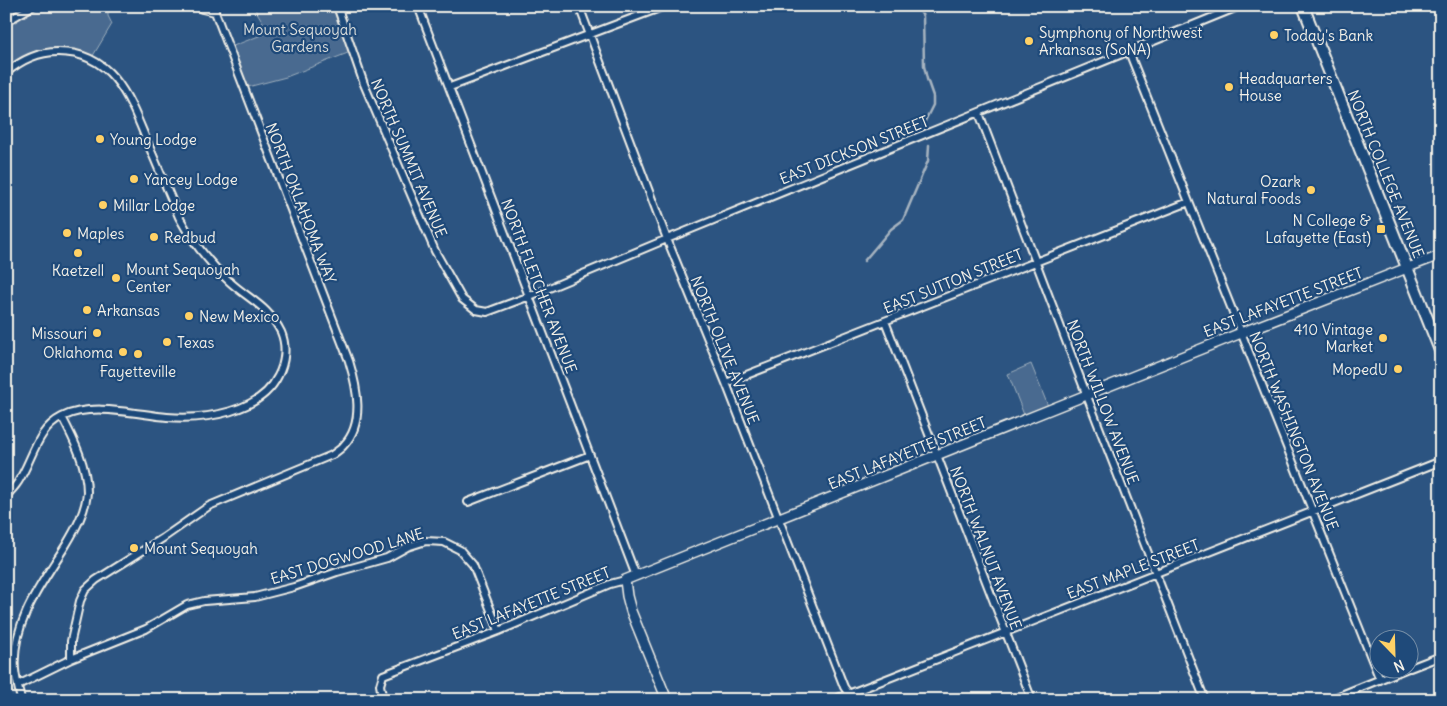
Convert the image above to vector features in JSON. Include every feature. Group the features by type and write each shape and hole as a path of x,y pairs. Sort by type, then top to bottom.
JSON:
{"main road":[{"name":"NORTH COLLEGE AVENUE","path":"1303,6 1441,353"},
{"name":"EAST LAFAYETTE STREET","path":"625,580 1407,268"},
{"path":"625,580 627,596 632,611 667,700"}],"street":[{"path":"6,22 33,6"},
{"path":"198,6 215,9"},
{"name":"NORTH SUMMIT AVENUE","path":"338,6 364,84 435,251 462,299 476,310"},
{"name":"NORTH FLETCHER AVENUE","path":"418,6 636,576"},
{"name":"NORTH OLIVE AVENUE","path":"579,6 667,239 726,383 844,687 853,700"},
{"path":"450,87 665,6"},
{"name":"EAST DICKSON STREET","path":"476,310 486,312 530,296 1240,6"},
{"name":"NORTH OKLAHOMA WAY","path":"71,658 71,641 80,601 85,590 96,580 164,538 209,506 332,455 346,444 354,428 358,411 355,380 349,361 215,9"},
{"path":"6,73 19,63 48,52 66,52 82,56 98,62 109,71 129,98 178,217 186,230 220,272 266,310 282,335 284,348 284,360 274,385 260,399 248,406 208,416 170,417 88,409 62,417 48,427 40,436 19,481 6,496"},
{"name":"NORTH WASHINGTON AVENUE","path":"1129,52 1380,680"},
{"name":"NORTH WILLOW AVENUE","path":"979,113 1205,700"},
{"name":"EAST SUTTON STREET","path":"726,383 1188,202"},
{"name":"EAST LAFAYETTE STREET","path":"1407,268 1441,255"},
{"name":"NORTH WALNUT AVENUE","path":"885,321 1032,700"},
{"path":"22,700 18,685 15,652 19,632 35,594 80,520 87,495 85,476 78,451 62,417"},
{"path":"468,502 590,455"},
{"name":"EAST MAPLE STREET","path":"834,700 1441,461"},
{"name":"EAST DOGWOOD LANE","path":"18,685 71,658 146,629 187,605 204,601 255,596 294,587 336,572 387,558 407,547 426,541 444,542 460,550 473,565 499,631"},
{"name":"EAST LAFAYETTE STREET","path":"383,700 380,685 383,675 499,631 610,584 625,580"},
{"path":"1420,664 1441,656"},
{"path":"1330,700 1385,678"}],"green space":[{"path":"33,6 108,6 108,16 112,24 91,59 48,52 6,73 6,22"},
{"name":"Mount Sequoyah Gardens","path":"253,6 337,6 353,51 286,77 244,88 228,48 269,32"},
{"path":"1031,364 1050,411 1026,420 1008,374"}],"waterway":[{"path":"916,6 923,16 924,66 933,96 933,105 924,123"},
{"path":"864,261 891,229 903,220 928,161 929,145"}],"place":[{"name":"Today's Bank","path":"1274,35"},
{"name":"Symphony of Northwest Arkansas (SoNA)","path":"1029,41"},
{"name":"Headquarters House","path":"1229,87"},
{"name":"Young Lodge","path":"100,139"},
{"name":"Yancey Lodge","path":"134,179"},
{"name":"Ozark Natural Foods","path":"1311,190"},
{"name":"Millar Lodge","path":"103,205"},
{"name":"N College & Lafayette (East)","path":"1381,229"},
{"name":"Maples","path":"67,233"},
{"name":"Redbud","path":"154,237"},
{"name":"Kaetzell","path":"78,253"},
{"name":"Mount Sequoyah Center","path":"116,278"},
{"name":"Arkansas","path":"87,310"},
{"name":"New Mexico","path":"189,316"},
{"name":"Missouri","path":"97,333"},
{"name":"410 Vintage Market","path":"1383,338"},
{"name":"Texas","path":"167,342"},
{"name":"Oklahoma","path":"123,352"},
{"name":"Fayetteville","path":"138,354"},
{"name":"MopedU","path":"1398,369"},
{"name":"Mount Sequoyah","path":"134,548"}]}
